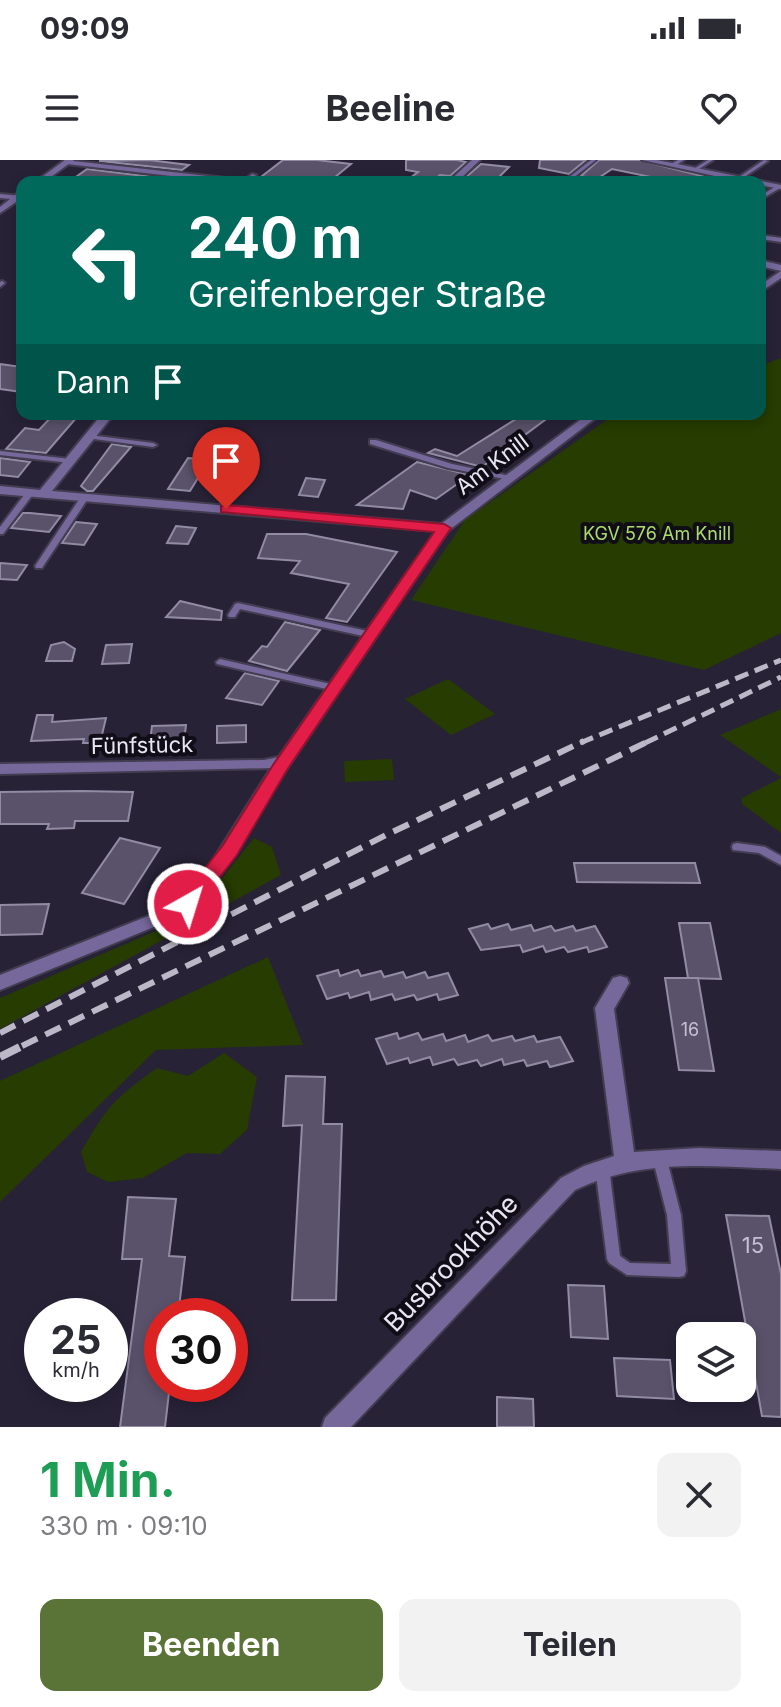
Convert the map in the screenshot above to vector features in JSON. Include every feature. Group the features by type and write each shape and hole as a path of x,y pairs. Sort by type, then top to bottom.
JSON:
{"street":[{"path":"459,176 476,160"},
{"path":"646,160 718,176"},
{"path":"48,176 69,161 194,176"},
{"path":"36,493 70,461 103,420"},
{"name":"Am Knill","path":"0,983 188,904 230,850 284,761 444,528 585,420"},
{"path":"0,490 444,528"},
{"name":"Fünfstück","path":"0,769 264,765 284,761"},
{"path":"620,983 604,1008 625,1162"},
{"name":"Busbrookhöhe","path":"334,1427 568,1184 602,1167 625,1162 781,1160"}],"lane":[{"path":"573,176 594,160"},
{"path":"673,165 682,160"},
{"path":"694,170 711,160"},
{"path":"736,176 766,161"},
{"path":"89,437 153,445"},
{"path":"373,442 451,466 510,478"},
{"path":"0,453 70,461"},
{"path":"0,532 36,493"},
{"path":"39,566 85,497"},
{"path":"232,615 238,606 372,635"},
{"path":"220,662 335,688"},
{"path":"737,847 761,850 781,861"},
{"path":"602,1167 614,1259 627,1269 679,1271 674,1215 660,1160"}],"green space":[{"name":"KGV 576 Am Knill","path":"781,358 781,633 704,670 411,600 465,520 607,420 766,420 766,364"},
{"path":"448,679 495,714 451,735 405,699"},
{"path":"781,709 781,777 720,735"},
{"path":"392,759 394,780 345,782 344,761"},
{"path":"781,778 781,833 742,804 742,798"},
{"path":"254,838 272,847 281,875 0,1029 0,998 193,915"},
{"path":"268,957 303,1045 156,1050 0,1202 0,1081"},
{"path":"224,1053 257,1077 247,1130 220,1154 187,1153 143,1178 108,1182 87,1172 81,1152 105,1113 131,1087 157,1068 188,1076"}],"building":[{"path":"149,160 189,165 182,170 99,161"},
{"path":"283,160 351,164 336,176 262,176"},
{"path":"406,160 466,162 450,176 413,176 418,172 406,170"},
{"path":"540,160 586,160 569,174 539,168"},
{"path":"599,160 639,160 702,176 646,176 612,169 602,176 581,176"},
{"path":"481,164 509,167 500,176 467,176"},
{"path":"87,169 144,176 77,176"},
{"path":"0,364 16,366 16,391 0,389"},
{"path":"48,420 74,420 46,453 6,449 25,428 39,430"},
{"path":"514,420 545,420 482,467 428,453 435,449 457,456"},
{"path":"112,444 131,447 93,491 87,491 81,486"},
{"path":"0,458 30,462 18,477 0,475"},
{"path":"188,458 209,460 190,491 168,489"},
{"path":"417,462 470,475 436,499 410,490 403,509 357,505"},
{"path":"306,478 325,480 318,497 299,495"},
{"path":"23,513 61,516 49,532 11,528"},
{"path":"76,522 97,524 84,545 62,543"},
{"path":"176,526 196,528 188,544 167,543"},
{"path":"267,534 306,534 397,552 347,622 326,618 349,584 291,573 300,561 258,558"},
{"path":"0,563 27,565 17,580 0,579"},
{"path":"180,601 222,611 221,620 166,617"},
{"path":"285,622 320,630 287,671 249,661 262,646 267,647"},
{"path":"64,642 75,649 72,661 46,661 51,645"},
{"path":"132,644 129,663 102,664 106,645"},
{"path":"245,673 279,681 262,705 226,698"},
{"path":"37,715 53,715 52,722 106,718 100,743 83,743 84,739 31,741"},
{"path":"186,725 184,742 150,742 152,726"},
{"path":"246,725 246,742 217,743 217,726"},
{"path":"0,792 133,792 128,821 75,821 74,828 47,829 49,824 0,824"},
{"path":"120,838 160,848 124,904 82,893"},
{"path":"574,863 695,863 700,883 577,882"},
{"path":"49,904 42,934 0,935 0,905"},
{"path":"679,923 710,923 721,979 688,978"},
{"path":"488,924 491,929 508,924 511,930 531,925 534,931 551,926 555,931 573,926 576,931 595,926 607,947 589,952 587,947 568,952 564,947 546,952 543,946 523,952 520,945 481,950 469,929"},
{"path":"338,970 340,976 358,970 361,976 381,971 384,977 403,972 406,978 425,972 428,978 448,973 458,995 439,1000 437,994 417,1000 414,995 395,1000 392,994 371,1000 369,992 350,998 348,993 327,999 317,976"},
{"path":"665,978 698,978 714,1071 679,1070"},
{"path":"397,1033 399,1039 418,1033 422,1040 443,1034 446,1041 465,1035 468,1042 488,1035 492,1041 512,1036 515,1041 534,1036 537,1042 560,1037 573,1061 550,1067 547,1061 527,1066 524,1060 504,1065 502,1059 481,1066 477,1060 458,1065 454,1059 433,1065 430,1057 410,1063 408,1058 387,1064 376,1039"},
{"path":"286,1076 325,1077 323,1124 342,1124 336,1300 292,1300 302,1125 283,1126"},
{"path":"128,1197 176,1199 169,1256 185,1257 180,1298 144,1298 144,1402 168,1402 165,1427 120,1427 123,1402 128,1402 128,1366 142,1259 122,1259"},
{"path":"726,1215 769,1216 781,1274 781,1417 762,1416 756,1382 756,1322 745,1322"},
{"path":"568,1285 604,1286 608,1339 571,1337"},
{"path":"614,1358 670,1360 674,1399 617,1396"},
{"path":"497,1397 533,1399 534,1427 497,1427"}],"railway":[{"path":"580,743 781,660"},
{"path":"645,743 781,677"},
{"path":"0,1033 386,835 584,741"},
{"path":"22,1046 649,741"},
{"path":"22,1046 26,1044"},
{"path":"0,1057 22,1046"}],"route":[{"path":"188,904 200,894 230,850 279,769 444,528 226,509"}]}
